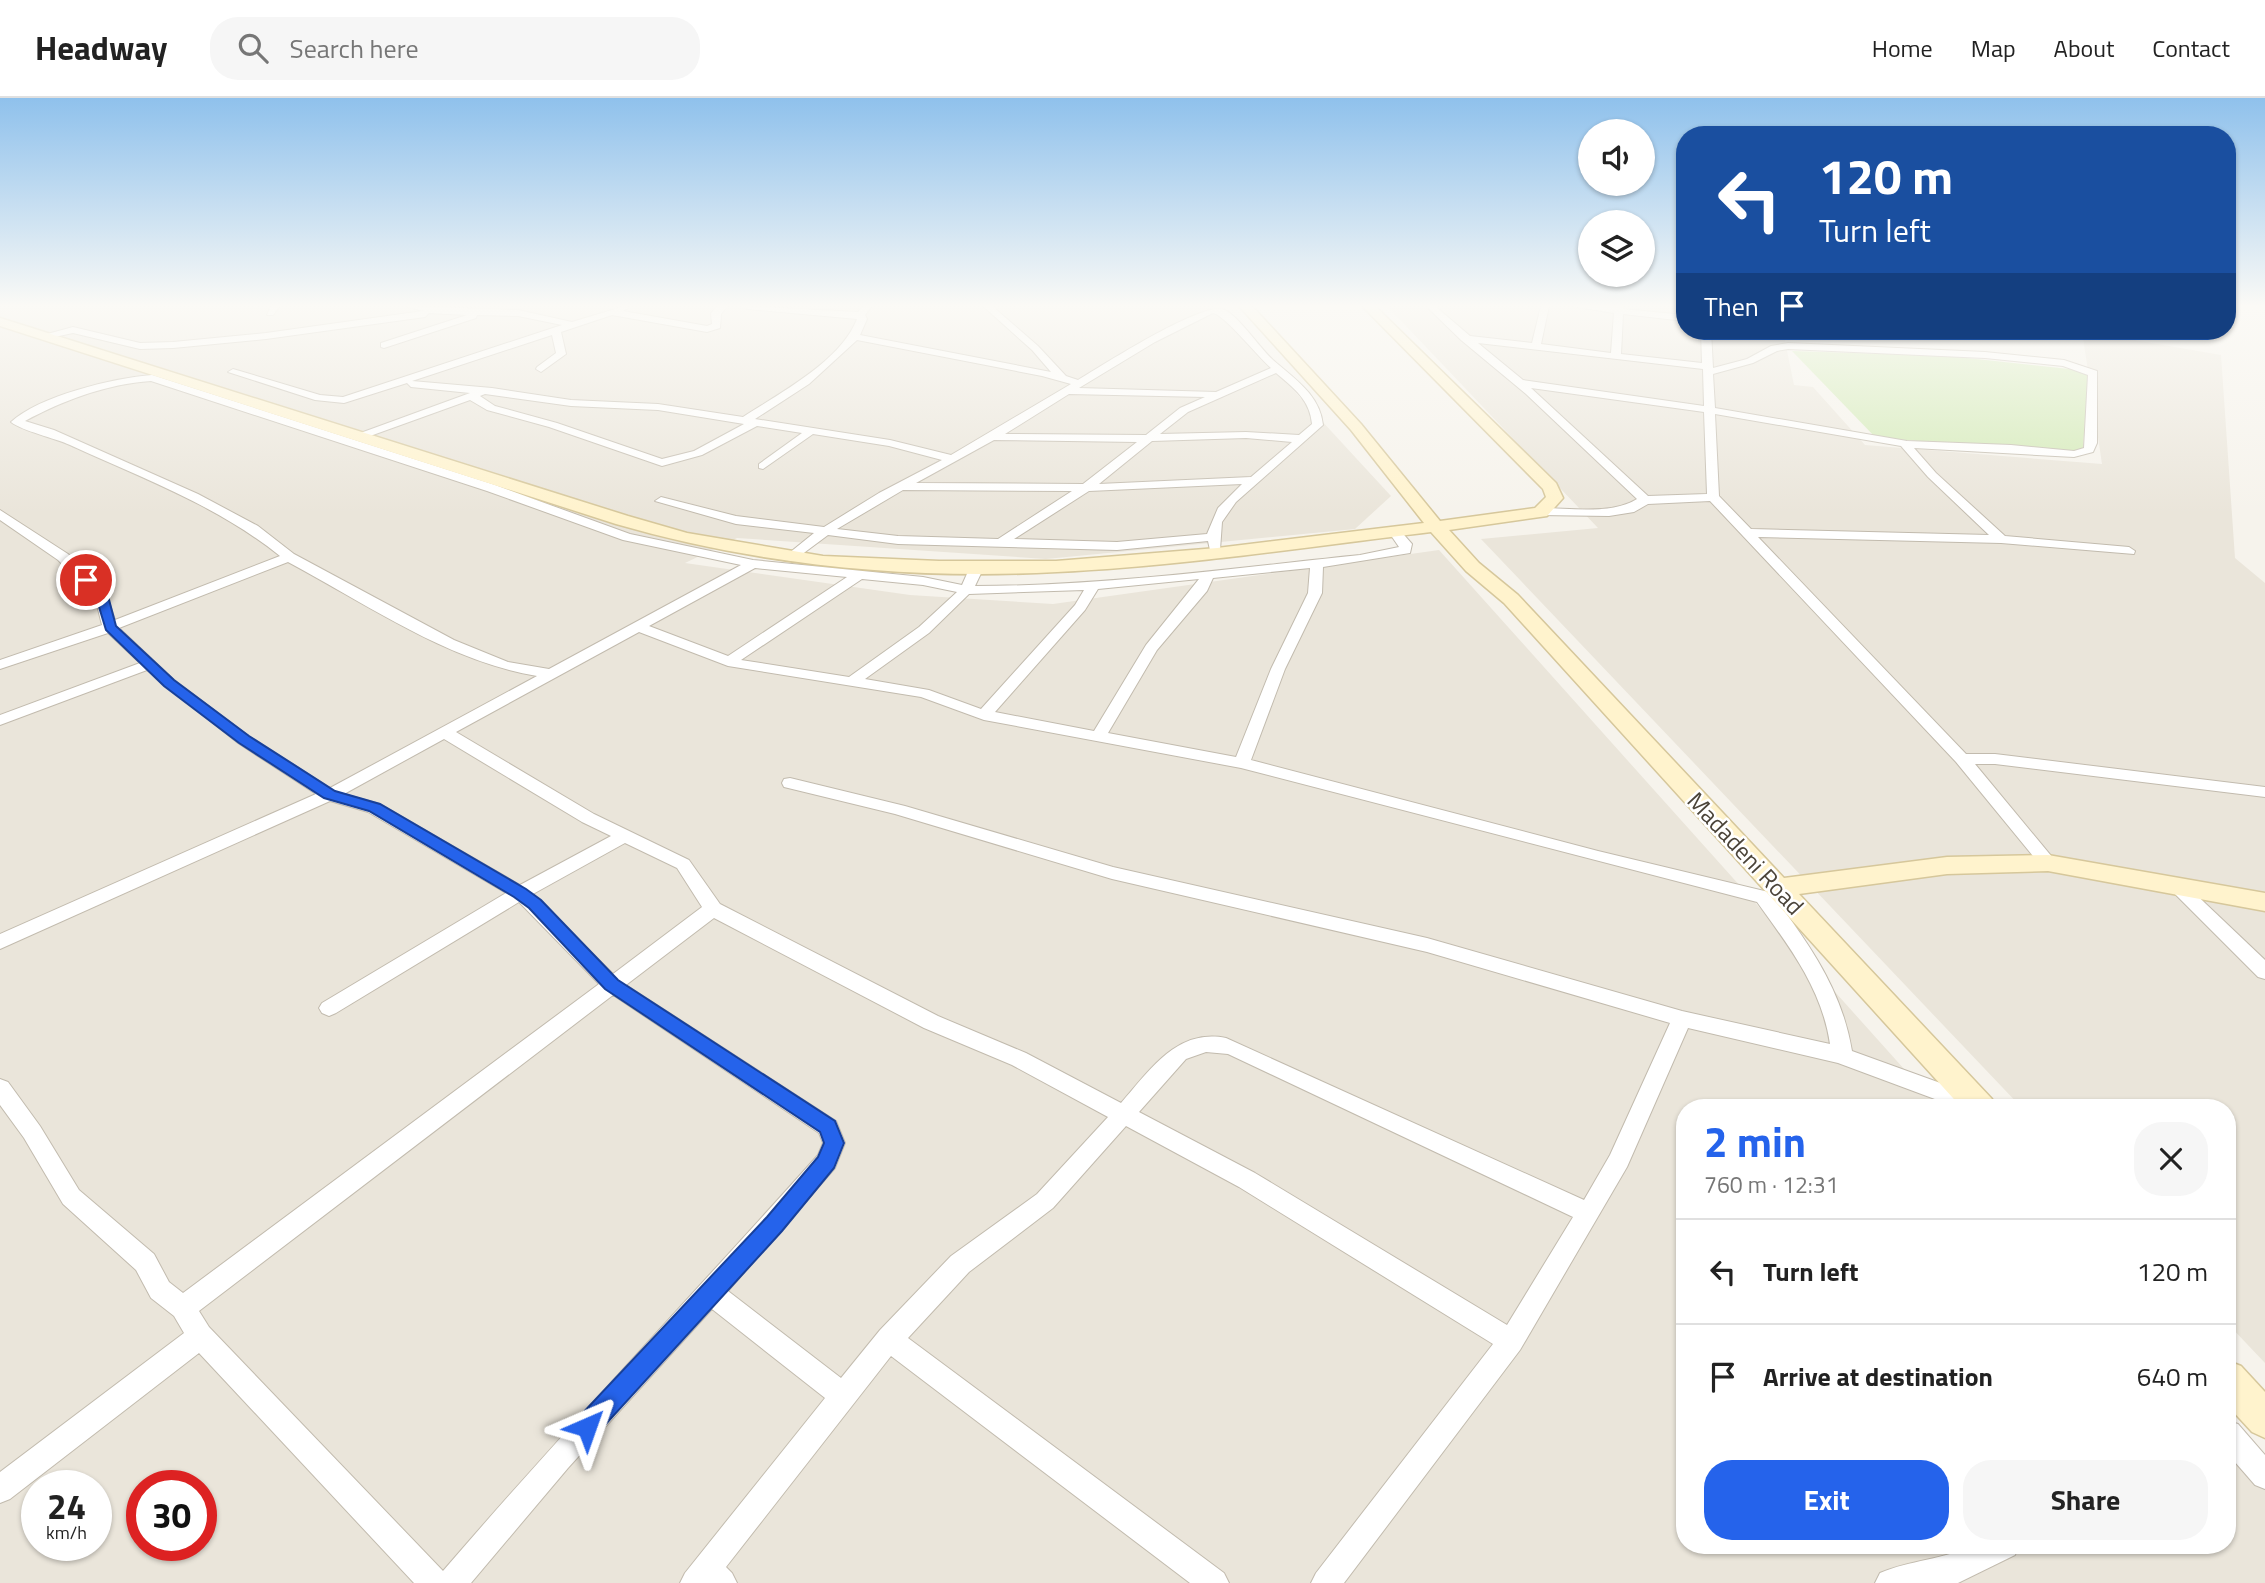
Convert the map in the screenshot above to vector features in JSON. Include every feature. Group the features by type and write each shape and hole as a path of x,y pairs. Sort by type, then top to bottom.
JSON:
{"street":[{"path":"161,375 627,537 753,564 923,581 967,590 1093,586 1317,564 1403,551 1407,546 1394,531"},
{"path":"245,375 335,401 424,375"},
{"path":"472,396 491,408 564,429 662,463 698,453 749,422 812,375"},
{"path":"1052,375 1077,383"},
{"path":"793,557 857,508 992,437 1090,375"},
{"path":"999,543 1086,488 1173,417 1214,394 1260,375"},
{"path":"1214,545 1224,508 1242,485 1318,425 1316,408 1301,389 1284,375"},
{"name":"Madadeni Road","path":"1308,375 1444,526 1488,580 1511,599 1779,897 1973,1099"},
{"path":"1438,375 1550,487 1555,494 1553,502 1541,512"},
{"path":"1510,375 1645,500"},
{"path":"1707,375 1713,497 1962,759 2048,863"},
{"path":"1519,383 1709,410 1905,444 2083,453 2089,450 2091,443 2093,375"},
{"path":"553,674 533,673 487,660 417,627 289,557 254,528 194,497 50,432 12,420 40,408 132,380 152,378 308,425 359,437 653,529 793,557 977,568 1056,567 1214,545 1444,526 1541,512 1571,514 1623,510 1645,500 1713,497"},
{"path":"398,384 438,384 586,405 634,405 808,433 890,443 951,459"},
{"path":"359,437 484,391"},
{"path":"1066,391 1214,394"},
{"path":"763,466 808,433"},
{"path":"992,437 1116,439 1152,436 1269,436 1302,439"},
{"path":"1905,444 1932,475 2001,539"},
{"path":"899,486 1086,488 1251,480"},
{"path":"661,501 736,520 898,540 1117,546 1214,545"},
{"path":"0,514 52,548 102,596 110,627 169,683 244,740 329,795 374,808 520,893 535,904 612,985 814,1116 832,1134 834,1143 827,1161 711,1293 558,1458 452,1583"},
{"path":"1748,533 2001,539 2129,551"},
{"path":"0,665 110,627 289,557"},
{"path":"0,942 329,795 753,564"},
{"path":"1242,763 1278,669 1315,593 1317,564"},
{"path":"851,682 955,604 967,590 977,568"},
{"path":"1099,735 1151,648 1202,588 1209,574"},
{"path":"728,662 859,575"},
{"path":"984,715 1080,607 1093,586"},
{"path":"638,627 728,662 924,693 984,715 1242,763 1343,787 1598,857 1779,897 1962,865 2048,863 2180,889 2265,902"},
{"path":"0,720 151,664"},
{"path":"444,732 623,837 683,864 713,909 901,1007 1019,1059 1247,1180 1511,1341"},
{"path":"1962,759 1995,759 2265,792"},
{"path":"790,783 899,810 1100,870 1462,954 1682,1019 1842,1056 1959,1099"},
{"path":"329,1008 520,893 623,837"},
{"path":"2180,889 2265,972"},
{"path":"1779,897 1819,977 1839,1025 1842,1056"},
{"path":"183,1308 713,909"},
{"path":"1326,1583 1511,1341 1619,1160 1682,1019"},
{"path":"708,1578 843,1396 890,1339 960,1264 1045,1201 1180,1053 1193,1045 1220,1044 1586,1212"},
{"path":"0,1088 32,1132 71,1197 145,1262 160,1290 183,1308 200,1336 434,1583"},
{"path":"711,1293 843,1396"},
{"path":"0,1489 200,1336"},
{"path":"890,1339 1214,1583"},
{"path":"2236,1387 2265,1419"},
{"path":"2236,1443 2265,1475"},
{"path":"1890,1583 1954,1570 1986,1554"}],"shaded area":[{"path":"0,375 1280,375 1391,496 1355,529 1046,559 737,538 685,563 910,595 1053,604 1439,550 1931,1099 1676,1099 1676,1554 2236,1554 2236,1439 2265,1472 2265,1583 0,1583"},
{"path":"1453,375 1792,375 1794,385 1813,387 1865,445 2102,464 2089,375 2222,375 2235,558 2265,583 2265,1363 2236,1332 2236,1099 2013,1099 1481,539 1598,528"}],"green space":[{"path":"1815,375 2088,375 2083,449 2070,451 1876,438"}],"route":[{"path":"86,580 102,596 110,627 169,683 244,740 329,795 374,808 520,893 535,904 612,985 828,1126 834,1143 827,1161 775,1224 587,1427"}]}
